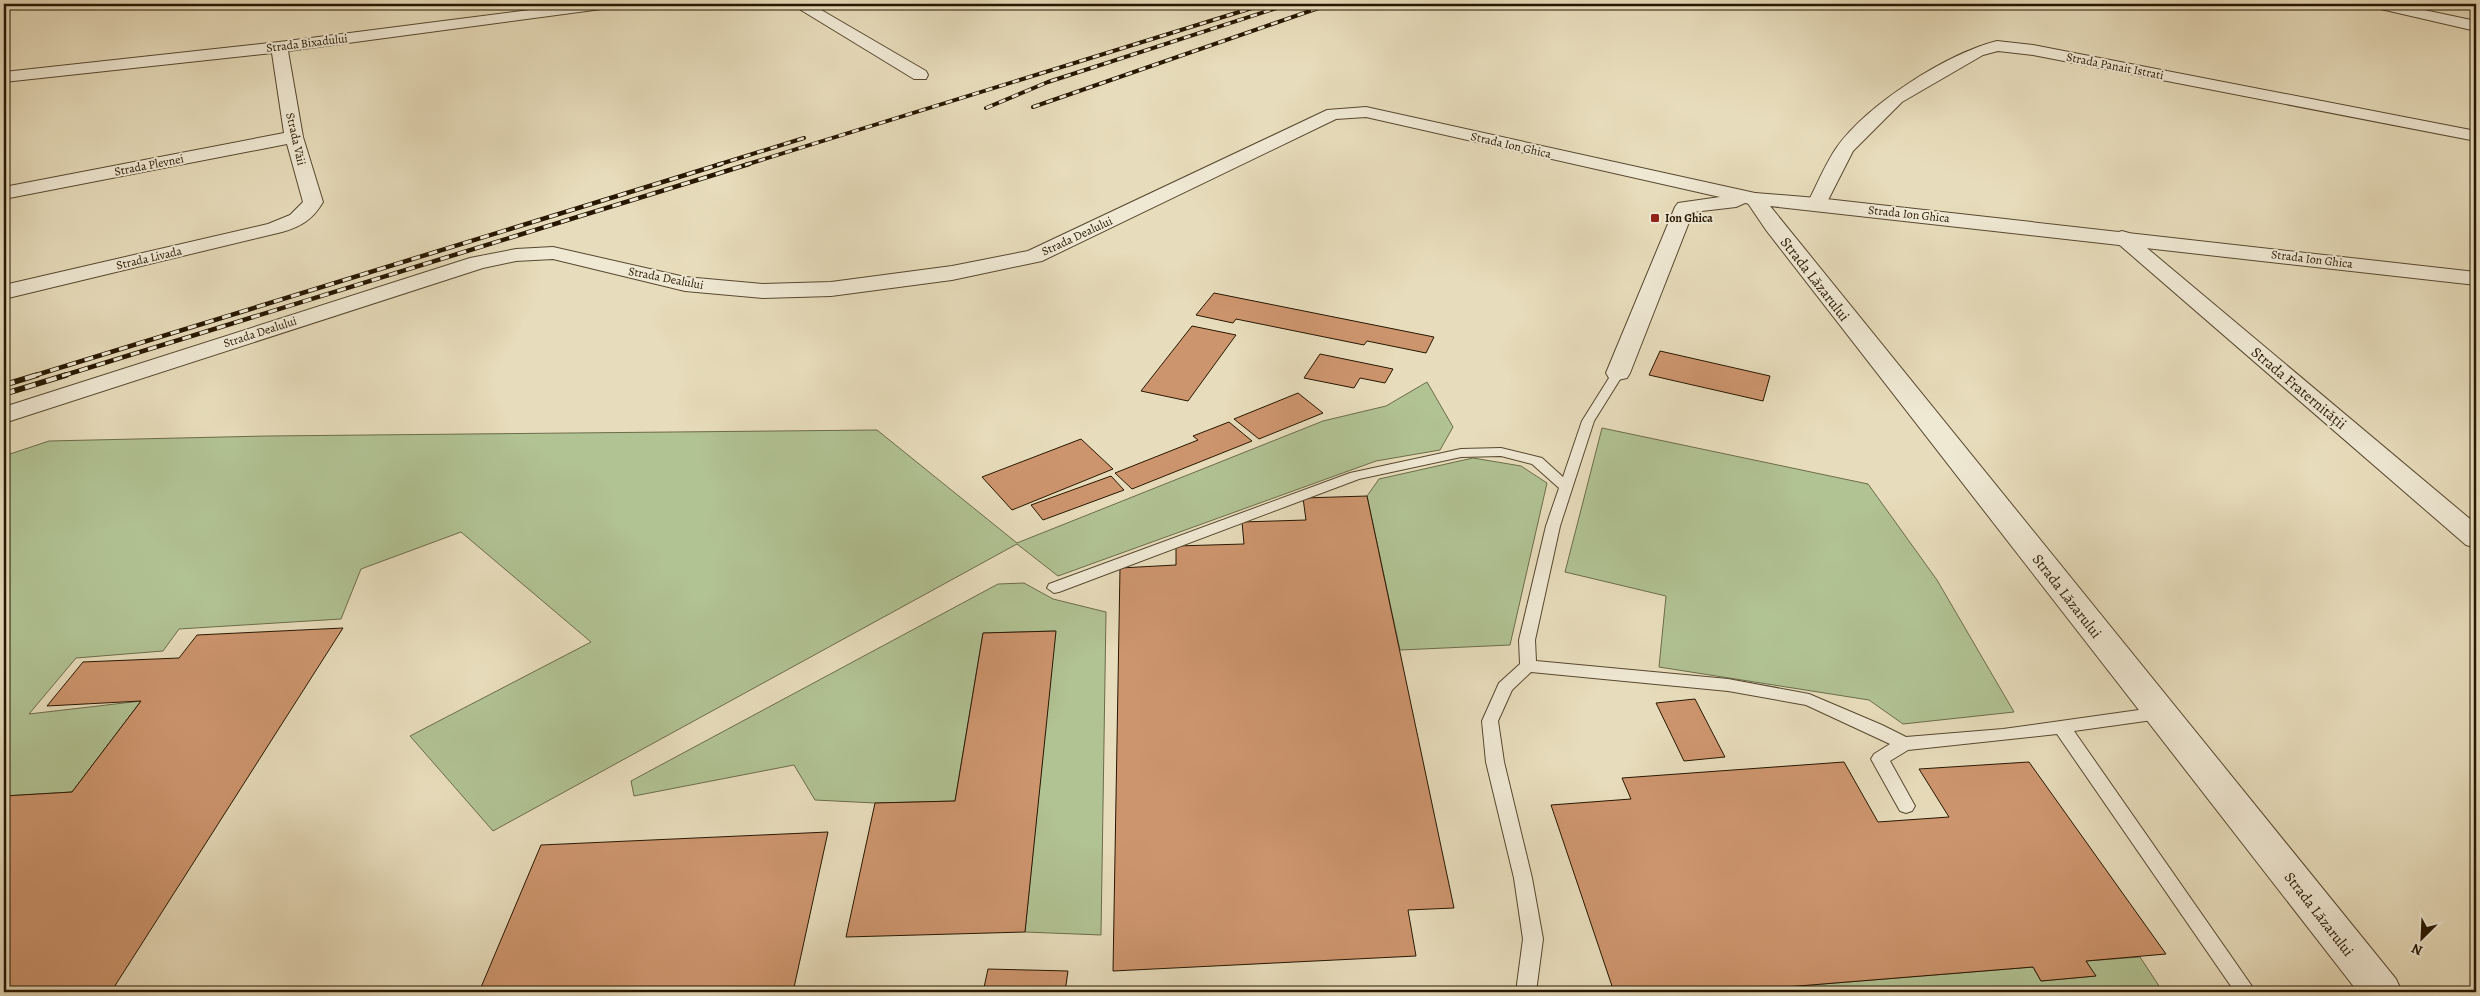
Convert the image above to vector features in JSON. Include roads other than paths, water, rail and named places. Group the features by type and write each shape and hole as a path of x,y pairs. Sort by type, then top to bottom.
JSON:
{"street":[{"name":"Strada Bixadului","path":"4,77 279,47 609,4"},
{"path":"800,4 920,76"},
{"path":"2376,4 2476,26"},
{"name":"Strada Panait Istrati","path":"1817,204 1845,150 1896,98 1977,52 1998,46 2033,50 2476,136"},
{"name":"Strada Văii","path":"279,47 294,137 313,202 307,214 294,222"},
{"name":"Strada Ion Ghica","path":"1349,112 1366,112 1755,199 1817,204 2476,278"},
{"name":"Strada Dealului","path":"4,415 478,263 516,255 554,254 685,284 763,291 831,289 952,273 1034,256 1333,114 1349,112"},
{"name":"Strada Plevnei","path":"4,193 294,137"},
{"path":"1618,373 1685,207 1755,199"},
{"name":"Strada Lăzarului","path":"1755,199 1773,226 2382,992"},
{"name":"Strada Livada","path":"4,292 232,239 294,222"},
{"name":"Strada Fraternității","path":"2122,238 2476,539"}],"lane":[{"path":"1528,666 1527,640 1553,526 1588,421 1618,373"},
{"path":"1054,588 1355,476 1461,453 1501,452 1537,461 1566,487"},
{"path":"1526,992 1533,939 1523,878 1495,762 1490,720 1505,687 1528,666 1728,685 1809,700 1876,729 1904,744"},
{"path":"1906,806 1880,759 1904,744 2003,735 2160,712"},
{"path":"2061,726 2246,992"}],"railway":[{"path":"745,165 1265,4"},
{"path":"986,108 1048,82 1289,4"},
{"path":"1033,107 1330,4"},
{"path":"717,165 804,138"},
{"path":"33,376 721,164"},
{"path":"62,376 749,164"},
{"path":"4,385 37,375"},
{"path":"4,394 66,375"}],"place":[{"name":"Ion Ghica","path":"1655,218"}]}
